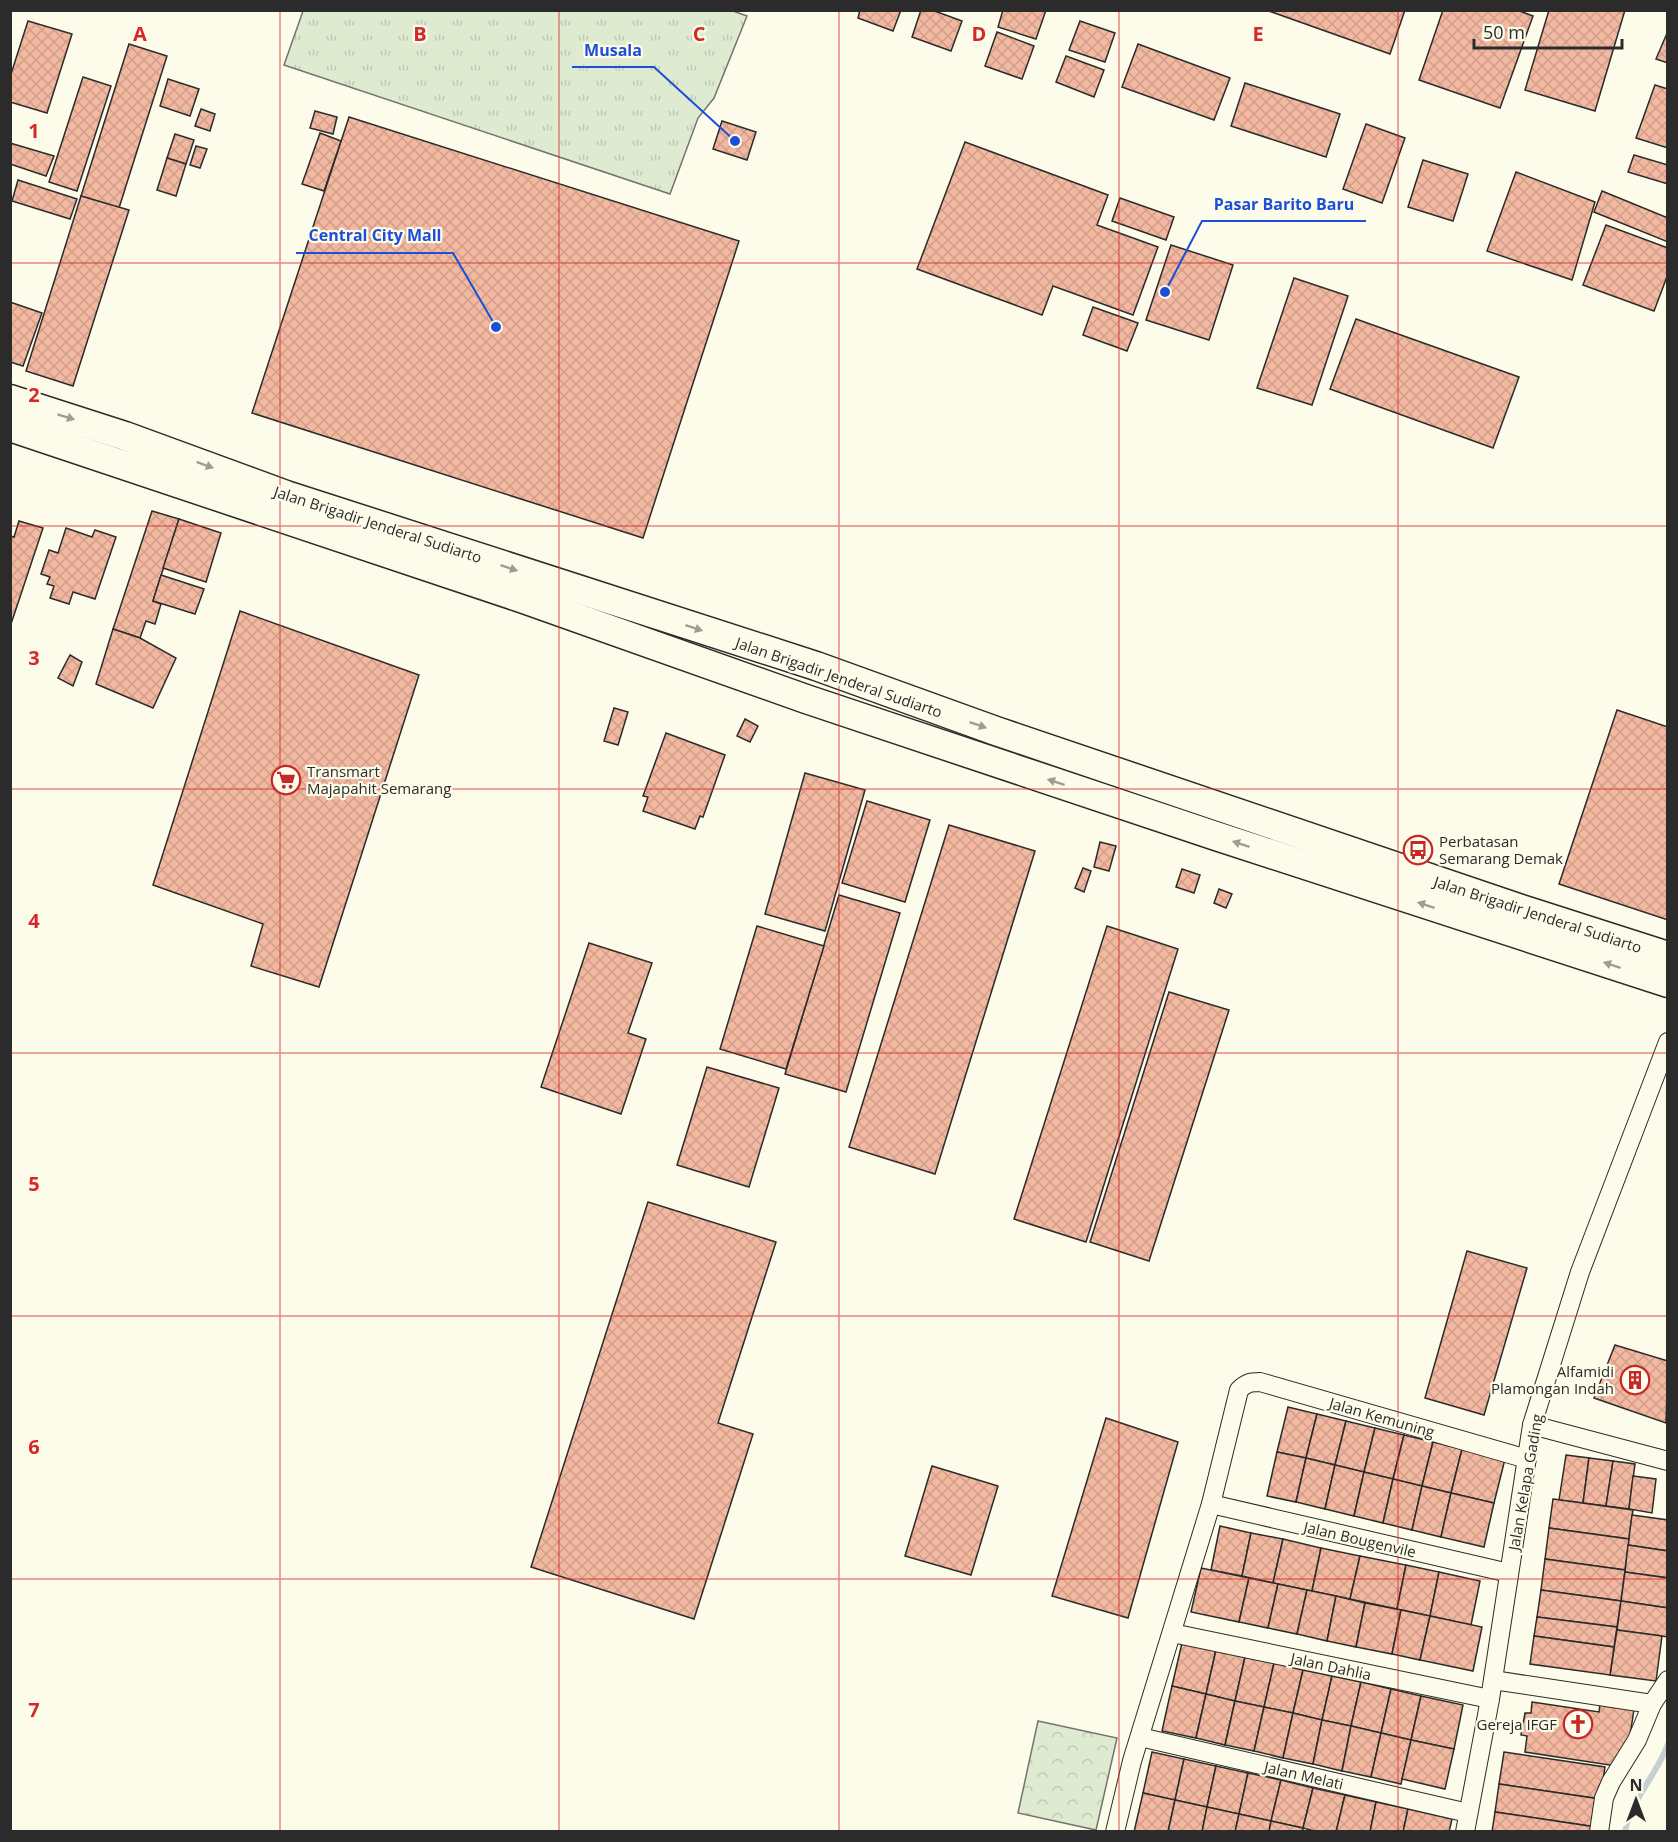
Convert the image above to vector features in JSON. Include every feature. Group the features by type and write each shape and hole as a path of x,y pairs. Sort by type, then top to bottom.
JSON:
{"main road":[{"name":"Jalan Brigadir Jenderal Sudiarto","path":"10,399 150,444 298,498 816,666 853,681 1129,776 1521,909 1668,956"},
{"name":"Jalan Brigadir Jenderal Sudiarto","path":"10,427 521,598 806,699 1216,836 1668,983"}],"street":[{"name":"Jalan Kelapa Gading","path":"1465,1832 1490,1699 1532,1425 1580,1272 1668,1042"},
{"name":"Jalan Kemuning","path":"1211,1504 1239,1390 1249,1382 1260,1382 1527,1459"},
{"path":"1532,1425 1668,1461"},
{"path":"1115,1832 1140,1737 1211,1504"},
{"name":"Jalan Bougenvile","path":"1211,1504 1509,1573"},
{"name":"Jalan Dahlia","path":"1172,1633 1490,1699"},
{"path":"1493,1680 1652,1704"},
{"path":"1599,1832 1604,1798 1611,1782 1637,1740 1652,1704 1668,1680"},
{"name":"Jalan Melati","path":"1140,1737 1468,1813"}],"green space":[{"path":"303,11 733,11 747,16 714,98 698,118 670,194 284,65"},
{"path":"1038,1721 1117,1738 1096,1830 1018,1813"}],"building":[{"path":"860,10 901,10 893,31 858,18"},
{"path":"921,10 932,10 962,21 951,51 912,37"},
{"path":"1003,10 1046,10 1036,39 998,27"},
{"path":"1266,10 1405,10 1390,54"},
{"path":"1443,10 1517,10 1533,16 1500,108 1419,80"},
{"path":"1549,10 1625,10 1595,111 1525,90"},
{"path":"28,21 72,34 47,113 10,102 10,77"},
{"path":"1080,21 1115,33 1105,62 1069,50"},
{"path":"1668,31 1668,63 1656,59"},
{"path":"997,32 1034,46 1022,79 985,66"},
{"path":"129,44 167,56 119,208 81,196"},
{"path":"1138,44 1230,78 1214,120 1122,87"},
{"path":"1066,56 1104,70 1094,97 1056,82"},
{"path":"83,77 111,86 77,191 49,182"},
{"path":"168,79 199,89 190,116 160,106"},
{"path":"1245,83 1340,114 1326,157 1231,126"},
{"path":"1655,85 1668,89 1668,148 1636,138"},
{"path":"201,109 215,114 210,131 195,126"},
{"path":"315,111 337,117 333,134 310,128"},
{"path":"349,117 739,241 643,538 252,413"},
{"path":"722,121 756,132 747,160 713,149"},
{"path":"1366,124 1405,138 1382,203 1343,189"},
{"path":"320,133 341,141 324,191 302,184"},
{"path":"175,134 194,140 186,164 167,158"},
{"path":"965,142 1108,195 1097,225 1158,247 1133,315 1053,286 1042,315 917,269"},
{"path":"10,143 54,156 46,176 10,164"},
{"path":"196,146 207,149 200,168 190,165"},
{"path":"1634,155 1668,165 1668,184 1628,172"},
{"path":"167,158 186,164 176,196 157,190"},
{"path":"1423,160 1468,174 1453,221 1408,207"},
{"path":"1516,172 1595,202 1572,280 1487,251"},
{"path":"18,180 77,199 70,219 12,201"},
{"path":"1602,191 1668,218 1668,242 1594,212"},
{"path":"81,196 129,210 73,386 26,371"},
{"path":"1120,198 1174,217 1166,240 1112,221"},
{"path":"1606,225 1668,248 1668,274 1654,311 1583,285"},
{"path":"1171,245 1233,265 1209,340 1146,320"},
{"path":"1294,278 1348,296 1312,405 1257,388"},
{"path":"10,302 42,313 23,366 10,362"},
{"path":"1093,307 1138,323 1127,351 1083,335"},
{"path":"1356,319 1519,377 1493,448 1330,389"},
{"path":"152,511 179,519 153,601 161,604 155,624 146,621 140,638 113,629"},
{"path":"179,519 221,533 206,582 163,568"},
{"path":"19,521 43,528 10,627 10,536 14,537"},
{"path":"66,528 92,537 95,530 116,537 95,599 73,592 69,604 50,598 54,586 47,584 50,577 41,574 49,550 58,553"},
{"path":"161,575 204,589 195,614 153,601"},
{"name":"Transmart Majapahit Semarang","path":"240,611 419,675 319,987 251,966 263,924 153,885"},
{"path":"113,629 140,638 176,658 153,708 96,684"},
{"path":"70,655 82,662 73,686 58,678"},
{"path":"614,708 628,712 618,745 604,741"},
{"path":"1617,710 1668,727 1668,920 1559,884"},
{"path":"745,719 758,726 750,742 737,736"},
{"path":"666,733 725,755 703,817 700,816 695,829 643,811 648,797 643,796"},
{"path":"805,773 865,790 825,931 765,914"},
{"path":"867,801 930,820 905,902 842,883"},
{"path":"949,825 1035,851 935,1174 849,1147"},
{"path":"1100,842 1116,846 1109,871 1094,867"},
{"path":"1083,868 1091,871 1084,892 1075,888"},
{"path":"1182,869 1200,875 1194,893 1176,887"},
{"path":"1219,889 1232,894 1226,908 1214,903"},
{"path":"839,895 900,913 846,1092 785,1074"},
{"path":"757,926 824,946 786,1069 720,1049"},
{"path":"1107,926 1178,949 1086,1242 1014,1219"},
{"path":"589,943 652,963 628,1033 646,1039 621,1114 541,1087"},
{"path":"1169,992 1229,1010 1149,1261 1090,1242"},
{"path":"707,1067 779,1088 749,1187 677,1165"},
{"path":"648,1202 776,1242 718,1423 753,1434 694,1619 531,1567"},
{"path":"1467,1251 1527,1268 1484,1415 1425,1398"},
{"name":"Alfamidi Plamongan Indah","path":"1615,1345 1668,1361 1666,1423 1594,1398"},
{"path":"1288,1407 1317,1414 1306,1458 1277,1452"},
{"path":"1317,1414 1346,1421 1335,1465 1306,1458"},
{"path":"1106,1418 1178,1442 1128,1618 1052,1596"},
{"path":"1346,1421 1375,1428 1364,1472 1335,1465"},
{"path":"1375,1428 1404,1435 1393,1479 1364,1472"},
{"path":"1404,1435 1433,1442 1422,1486 1393,1479"},
{"path":"1433,1442 1462,1449 1451,1493 1422,1486"},
{"path":"1462,1449 1505,1459 1494,1503 1451,1493"},
{"path":"1277,1452 1306,1458 1296,1502 1267,1496"},
{"path":"1566,1455 1589,1458 1583,1503 1559,1500"},
{"path":"1306,1458 1335,1465 1325,1509 1296,1502"},
{"path":"1589,1458 1613,1461 1606,1506 1583,1503"},
{"path":"1613,1461 1635,1464 1629,1509 1606,1506"},
{"path":"1335,1465 1364,1472 1354,1516 1325,1509"},
{"path":"932,1466 998,1486 971,1575 905,1556"},
{"path":"1364,1472 1393,1479 1383,1523 1354,1516"},
{"path":"1633,1476 1656,1479 1652,1513 1629,1509"},
{"path":"1393,1479 1422,1486 1412,1530 1383,1523"},
{"path":"1422,1486 1451,1493 1441,1537 1412,1530"},
{"path":"1451,1493 1494,1503 1484,1547 1441,1537"},
{"path":"1553,1499 1633,1510 1629,1539 1549,1528"},
{"path":"1632,1515 1668,1520 1668,1551 1628,1545"},
{"path":"1220,1526 1251,1533 1242,1576 1211,1570"},
{"path":"1549,1528 1629,1539 1625,1570 1545,1559"},
{"path":"1251,1533 1283,1539 1273,1583 1242,1576"},
{"path":"1283,1539 1321,1548 1312,1591 1273,1583"},
{"path":"1628,1545 1668,1551 1668,1578 1625,1572"},
{"path":"1321,1548 1360,1556 1350,1599 1312,1591"},
{"path":"1360,1556 1406,1565 1397,1609 1350,1599"},
{"path":"1545,1559 1625,1570 1621,1601 1541,1590"},
{"path":"1406,1565 1439,1572 1430,1616 1397,1609"},
{"path":"1201,1568 1249,1578 1239,1622 1191,1612"},
{"path":"1439,1572 1480,1581 1471,1625 1430,1616"},
{"path":"1625,1572 1668,1578 1668,1608 1621,1601"},
{"path":"1249,1578 1278,1584 1268,1628 1239,1622"},
{"path":"1278,1584 1307,1590 1297,1634 1268,1628"},
{"path":"1307,1590 1336,1596 1327,1641 1297,1634"},
{"path":"1541,1590 1621,1601 1617,1627 1537,1617"},
{"path":"1336,1596 1365,1603 1356,1647 1327,1641"},
{"path":"1621,1601 1668,1608 1668,1637 1617,1630"},
{"path":"1365,1603 1401,1610 1392,1654 1356,1647"},
{"path":"1401,1610 1430,1616 1420,1660 1392,1654"},
{"path":"1430,1616 1482,1627 1473,1671 1420,1660"},
{"path":"1537,1617 1617,1627 1614,1647 1534,1636"},
{"path":"1617,1630 1662,1636 1656,1681 1610,1675"},
{"path":"1534,1636 1614,1647 1610,1675 1530,1664"},
{"path":"1182,1643 1216,1650 1206,1694 1172,1686"},
{"path":"1216,1650 1245,1657 1235,1701 1206,1694"},
{"path":"1245,1657 1274,1663 1264,1707 1235,1701"},
{"path":"1274,1663 1303,1670 1293,1713 1264,1707"},
{"path":"1303,1670 1332,1676 1322,1720 1293,1713"},
{"path":"1332,1676 1361,1682 1351,1726 1322,1720"},
{"path":"1361,1682 1391,1689 1381,1733 1351,1726"},
{"path":"1172,1686 1206,1694 1196,1738 1162,1731"},
{"path":"1391,1689 1421,1696 1411,1740 1381,1733"},
{"path":"1206,1694 1235,1701 1225,1745 1196,1738"},
{"path":"1421,1696 1463,1705 1454,1749 1411,1740"},
{"path":"1235,1701 1264,1707 1254,1751 1225,1745"},
{"name":"Gereja IFGF","path":"1532,1702 1599,1712 1600,1704 1634,1709 1629,1743 1616,1766 1525,1752 1527,1736 1521,1735 1525,1713 1531,1713"},
{"path":"1264,1707 1293,1713 1283,1758 1254,1751"},
{"path":"1293,1713 1322,1720 1313,1764 1283,1758"},
{"path":"1322,1720 1351,1726 1342,1771 1313,1764"},
{"path":"1351,1726 1381,1733 1371,1777 1342,1771"},
{"path":"1381,1733 1411,1740 1401,1784 1371,1777"},
{"path":"1411,1740 1454,1749 1445,1789 1402,1779"},
{"path":"1152,1752 1184,1759 1175,1800 1143,1793"},
{"path":"1504,1752 1605,1767 1600,1799 1499,1784"},
{"path":"1184,1759 1216,1766 1207,1807 1175,1800"},
{"path":"1216,1766 1248,1773 1239,1814 1207,1807"},
{"path":"1248,1773 1281,1780 1271,1821 1239,1814"},
{"path":"1281,1780 1313,1788 1303,1828 1271,1821"},
{"path":"1499,1784 1600,1799 1596,1827 1495,1812"},
{"path":"1313,1788 1345,1795 1336,1832 1318,1832 1303,1828"},
{"path":"1143,1793 1175,1800 1168,1832 1134,1832"},
{"path":"1345,1795 1376,1802 1370,1832 1336,1832"},
{"path":"1175,1800 1207,1807 1202,1832 1168,1832"},
{"path":"1376,1802 1408,1809 1403,1832 1370,1832"},
{"path":"1207,1807 1239,1814 1235,1832 1202,1832"},
{"path":"1408,1809 1452,1819 1449,1832 1403,1832"},
{"path":"1495,1812 1596,1827 1595,1832 1492,1832"},
{"path":"1239,1814 1271,1821 1269,1832 1235,1832"},
{"path":"1271,1821 1303,1828 1303,1832 1269,1832"}],"waterway":[{"path":"1625,1832 1638,1798 1668,1744"}],"place":[{"name":"Musala","path":"735,141"},
{"name":"Pasar Barito Baru","path":"1165,292"},
{"name":"Central City Mall","path":"496,327"},
{"name":"Transmart Majapahit Semarang","path":"286,780"},
{"name":"Perbatasan Semarang Demak","path":"1418,850"},
{"name":"Alfamidi Plamongan Indah","path":"1635,1380"},
{"name":"Gereja IFGF","path":"1578,1724"}]}
